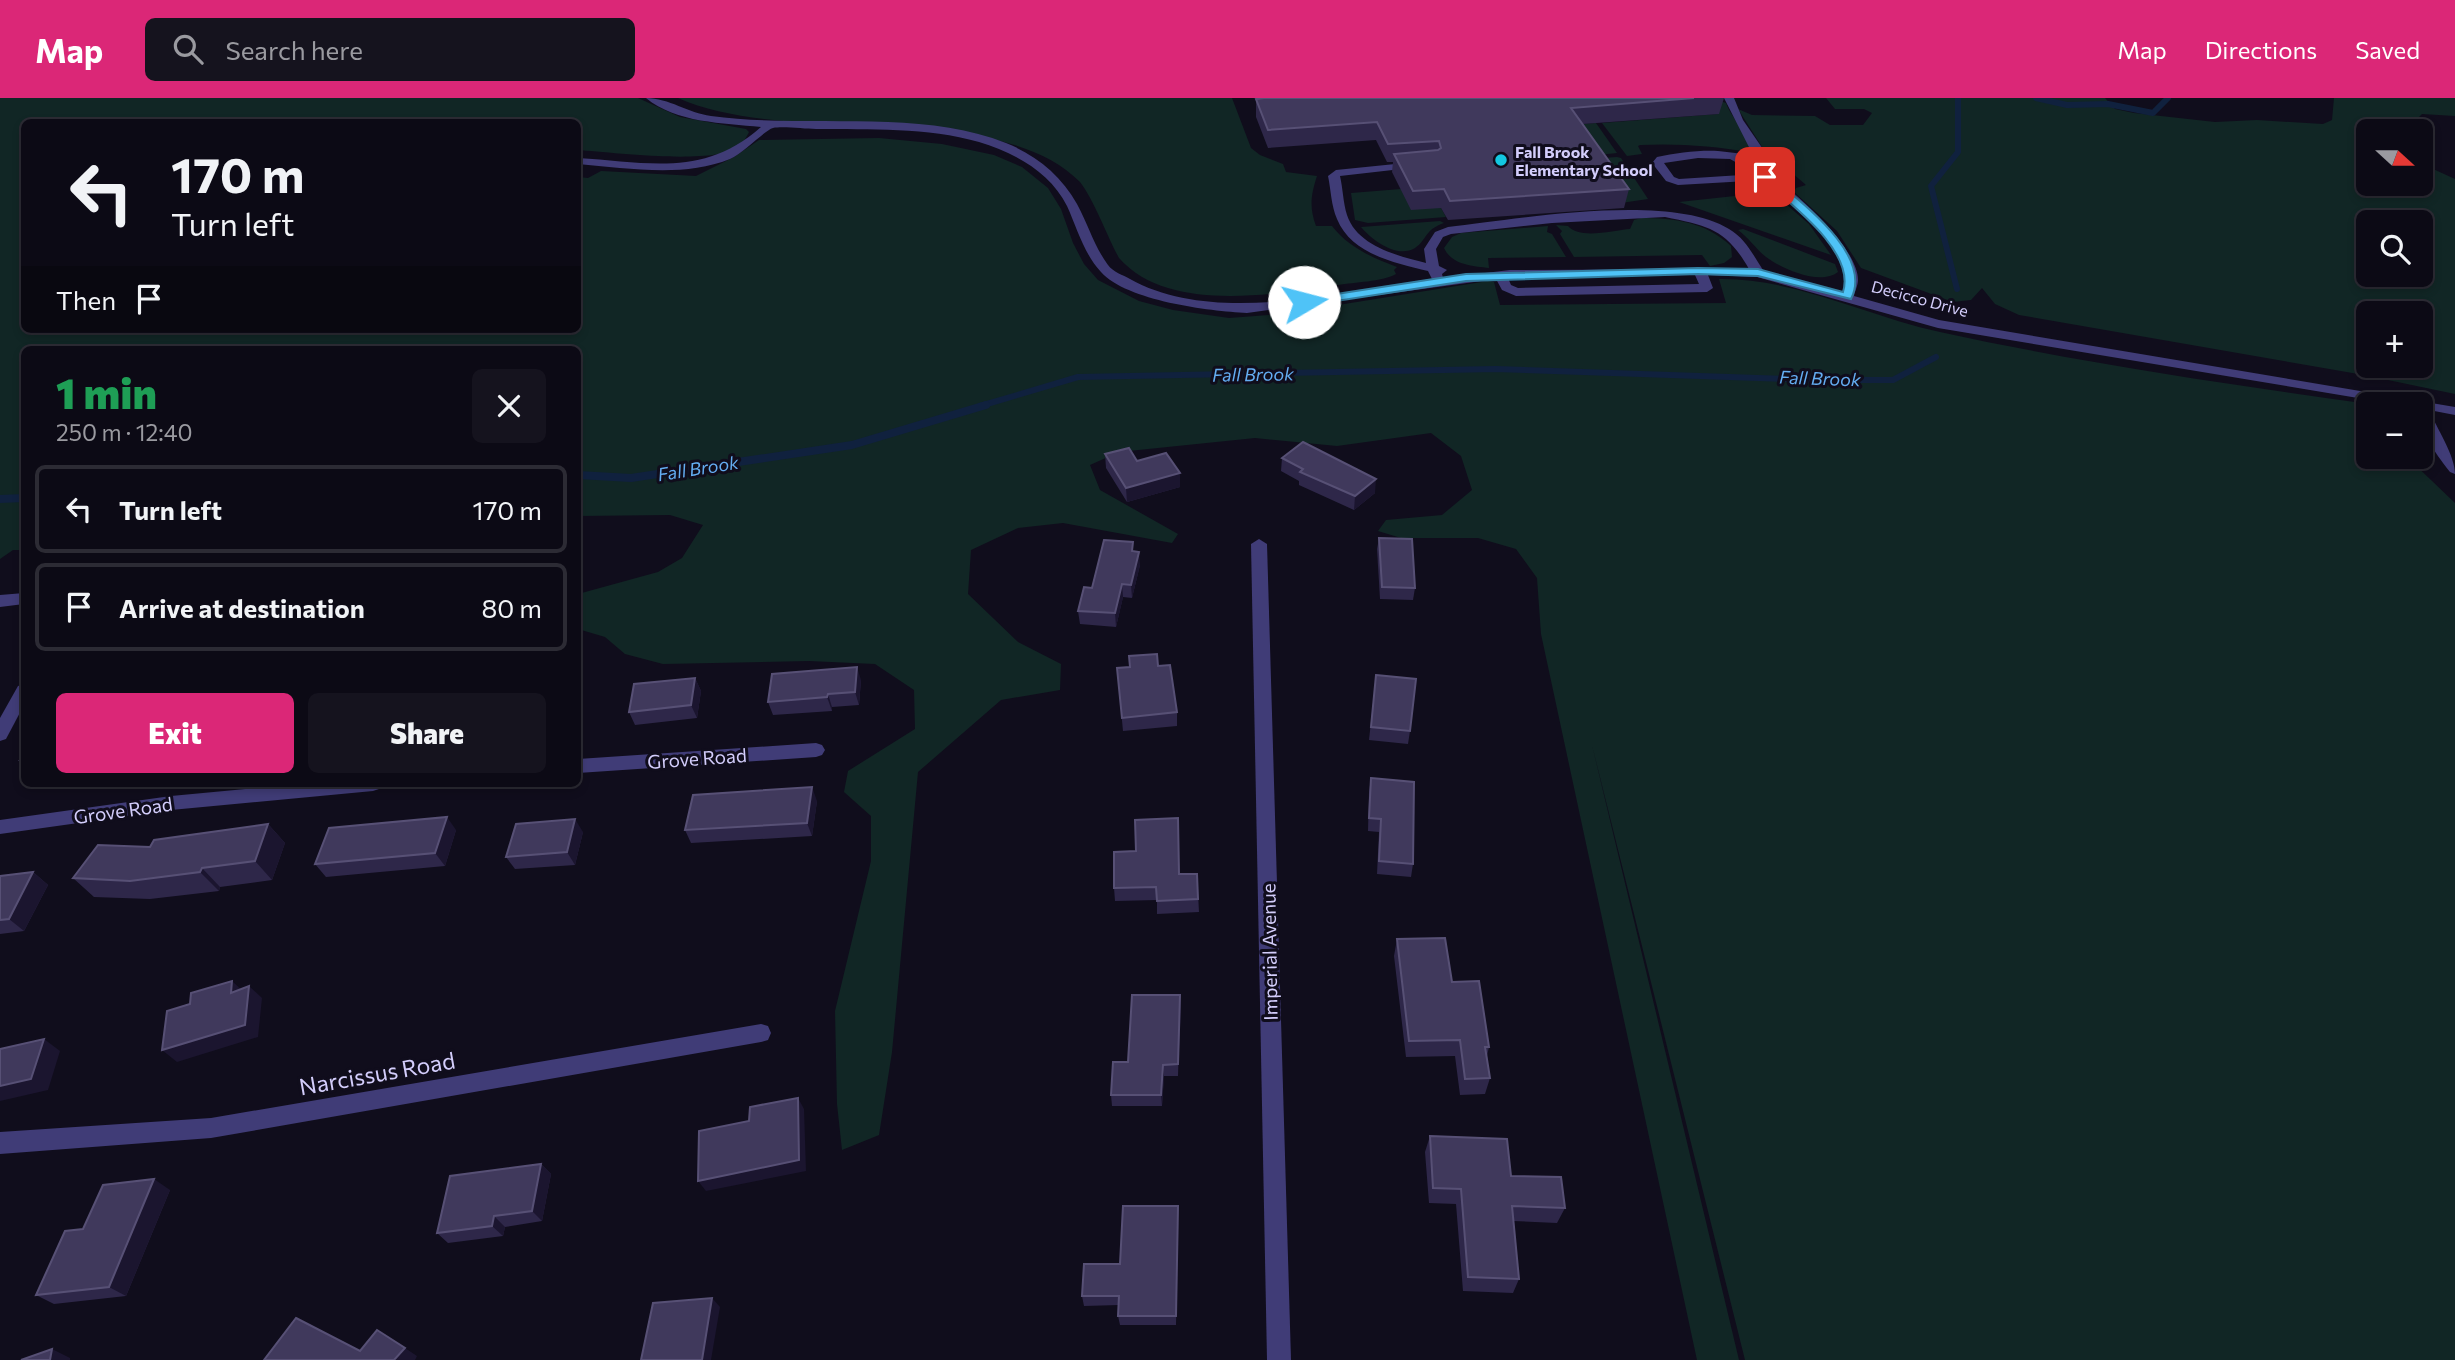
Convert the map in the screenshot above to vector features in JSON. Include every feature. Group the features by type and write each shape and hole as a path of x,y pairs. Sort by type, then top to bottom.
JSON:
{"street":[{"path":"651,98 683,113 709,119 769,125 914,127 978,138 1003,146 1044,169 1059,185 1072,205 1091,251 1106,271 1140,290 1173,301 1206,307 1247,309 1466,278"},
{"path":"1729,98 1738,120 1759,152 1755,156 1661,159 1658,163 1670,180 1678,182 1765,177"},
{"path":"581,161 676,165 704,163 732,154 769,125"},
{"path":"1739,158 1821,226 1851,274 1852,283 1847,297"},
{"path":"1432,164 1342,171 1334,176 1342,217 1350,231 1364,243 1386,254 1466,278"},
{"path":"1439,282 1433,268 1430,248 1439,235 1448,231 1546,219 1652,212 1688,217 1724,231 1740,243 1758,273"},
{"name":"Decicco Drive","path":"1466,278 1501,275 1506,287 1516,292 1704,289 1708,286 1700,271 1758,273 1947,326 2356,394"},
{"name":"Decicco Drive","path":"2433,407 2455,411"},
{"path":"2433,437 2455,469"},
{"name":"Imperial Avenue","path":"1258,544 1279,1360"},
{"path":"0,601 21,599"},
{"path":"0,734 21,696"},
{"name":"Grove Road","path":"581,766 816,750"},
{"name":"Grove Road","path":"0,827 171,803 341,787"},
{"name":"Narcissus Road","path":"0,1143 211,1128 761,1033"}],"green space":[{"path":"0,98 638,98 680,117 746,129 749,132 740,146 727,152 687,157 581,150 581,119 21,119 21,333 581,333 581,177 588,178 601,171 696,176 734,157 759,140 879,138 942,144 994,155 1022,167 1048,188 1061,209 1084,264 1098,280 1139,301 1173,310 1229,318 1282,314 1488,281 1494,282 1500,305 1726,303 1719,279 1747,280 1803,291 1940,332 2047,354 2356,402 2356,469 2420,469 2455,503 2455,1360 1745,1360 1592,745 1739,1360 1697,1360 1541,634 1537,578 1516,549 1478,538 1401,538 1378,531 1386,520 1442,515 1472,490 1461,456 1431,433 1337,446 1255,438 1119,452 1090,465 1100,490 1178,534 1172,543 1063,523 1018,528 971,550 968,594 1018,642 1061,664 1060,690 1001,700 918,772 892,1052 879,1135 842,1150 837,1104 835,1011 871,861 871,816 844,792 848,771 915,729 914,690 875,664 809,661 663,664 625,654 605,637 581,630 581,593 658,572 682,558 703,525 670,515 581,516 581,346 21,346 21,550 13,550 0,559"},
{"path":"678,98 1232,98 1251,148 1260,155 1283,164 1286,172 1317,176 1312,201 1316,226 1332,226 1353,246 1397,267 1394,270 1396,274 1383,279 1254,295 1193,294 1165,287 1140,276 1119,258 1080,182 1044,156 998,140 946,132 777,120 724,113"},
{"path":"1826,98 2105,98 2115,109 2134,113 2215,122 2257,120 2323,124 2332,120 2334,98 2455,98 2455,116 2422,114 2417,119 2356,119 2356,196 2433,196 2433,169 2455,179 2455,394 2378,378 2433,378 2433,301 2356,301 2356,374 2019,315 1995,304 1982,288 1971,300 1953,302 1861,268 1837,231 1794,192 1796,188 1806,185 1791,172 1771,161 1738,109 1752,115 1815,116 1830,125 1863,125 1872,113 1864,109 1835,109"},
{"path":"1720,101 1726,103 1744,133 1750,152 1654,144 1640,145 1638,146 1642,154 1627,156 1602,123 1718,114"},
{"path":"1596,123 1617,153 1570,158 1501,131"},
{"path":"1621,158 1648,199 1621,203 1575,160"},
{"path":"1401,189 1441,208 1446,217 1368,223 1355,220 1351,193"},
{"path":"1772,192 1809,224 1831,255 1679,202"},
{"path":"1666,219 1700,227 1731,246 1732,257 1724,263 1710,266 1702,255 1574,257 1560,234 1562,231 1556,225 1568,226 1580,233 1598,233 1630,229 1634,220"},
{"path":"1440,221 1444,223 1429,232 1419,245 1408,251 1393,250 1385,246 1361,227"},
{"path":"1548,226 1547,232 1552,234 1566,257 1488,258 1489,268 1457,261 1444,248 1452,237 1461,233"},
{"path":"1743,229 1835,264 1838,272 1830,276 1812,277 1781,266 1766,257 1738,230"}],"building":[{"name":"Fall Brook Elementary School","path":"1694,98 1571,108 1629,189 1450,201 1444,189 1413,191 1394,154 1438,150 1441,148 1439,141 1388,144 1377,122 1268,130 1256,99"},
{"path":"1303,442 1376,479 1355,496 1300,472 1303,469 1282,458"},
{"path":"1129,448 1137,461 1166,453 1180,473 1126,488 1105,454"},
{"path":"1379,538 1412,539 1415,588 1382,587"},
{"path":"1104,540 1133,542 1132,551 1139,552 1131,585 1122,584 1115,613 1078,611 1084,587 1092,588"},
{"path":"1157,654 1158,666 1170,665 1177,712 1122,718 1117,668 1130,667 1129,656"},
{"path":"857,667 855,692 768,702 772,674"},
{"path":"1376,675 1416,679 1410,731 1371,727"},
{"path":"695,678 691,705 629,712 634,684"},
{"path":"1371,778 1414,782 1413,864 1379,861 1381,819 1369,818"},
{"path":"812,787 807,823 685,830 693,795"},
{"path":"447,817 435,853 315,864 329,828"},
{"path":"1178,818 1179,874 1197,874 1198,899 1157,901 1156,887 1114,888 1114,852 1136,851 1135,820"},
{"path":"575,819 567,852 506,857 516,824"},
{"path":"268,824 255,861 202,868 200,872 130,881 73,878 98,845 150,847 154,840"},
{"path":"33,872 9,919 0,920 0,876"},
{"path":"1445,938 1452,982 1479,981 1489,1047 1485,1047 1490,1078 1465,1079 1460,1040 1409,1041 1397,939"},
{"path":"232,981 231,993 249,986 245,1025 162,1050 167,1011 190,1004 191,993"},
{"path":"1132,995 1180,995 1178,1064 1163,1065 1161,1095 1111,1095 1113,1062 1128,1062"},
{"path":"44,1039 31,1079 0,1086 0,1049"},
{"path":"798,1098 799,1160 698,1181 699,1131 749,1121 750,1107"},
{"path":"1430,1136 1507,1139 1511,1176 1561,1177 1565,1208 1512,1206 1519,1279 1468,1277 1461,1189 1433,1188"},
{"path":"541,1164 532,1211 494,1216 492,1226 437,1233 450,1176"},
{"path":"154,1179 109,1287 36,1295 65,1231 83,1229 103,1185"},
{"path":"1123,1206 1178,1206 1176,1316 1118,1316 1119,1296 1082,1296 1084,1264 1120,1264"},
{"path":"712,1298 702,1360 641,1360 653,1303"},
{"path":"296,1318 360,1351 377,1330 405,1348 394,1360 264,1360"},
{"path":"52,1349 50,1360 21,1360"}],"waterway":[{"name":"Fall Brook","path":"1957,289 1931,186 1958,152 1958,98"},
{"name":"Fall Brook","path":"2036,98 2067,105 2108,104 2153,113 2168,98"},
{"name":"Fall Brook","path":"980,406 1078,377 1496,369 1816,380 1893,380 1936,357"},
{"name":"Fall Brook","path":"581,475 631,478 852,445 986,405"},
{"name":"Fall Brook","path":"0,499 21,498"}],"place":[{"name":"Fall Brook Elementary School","path":"1501,160"}],"route":[{"path":"1304,302 1510,274 1698,271 1758,273 1847,297 1852,283 1851,274 1833,242 1821,226 1781,188 1765,177"}]}
